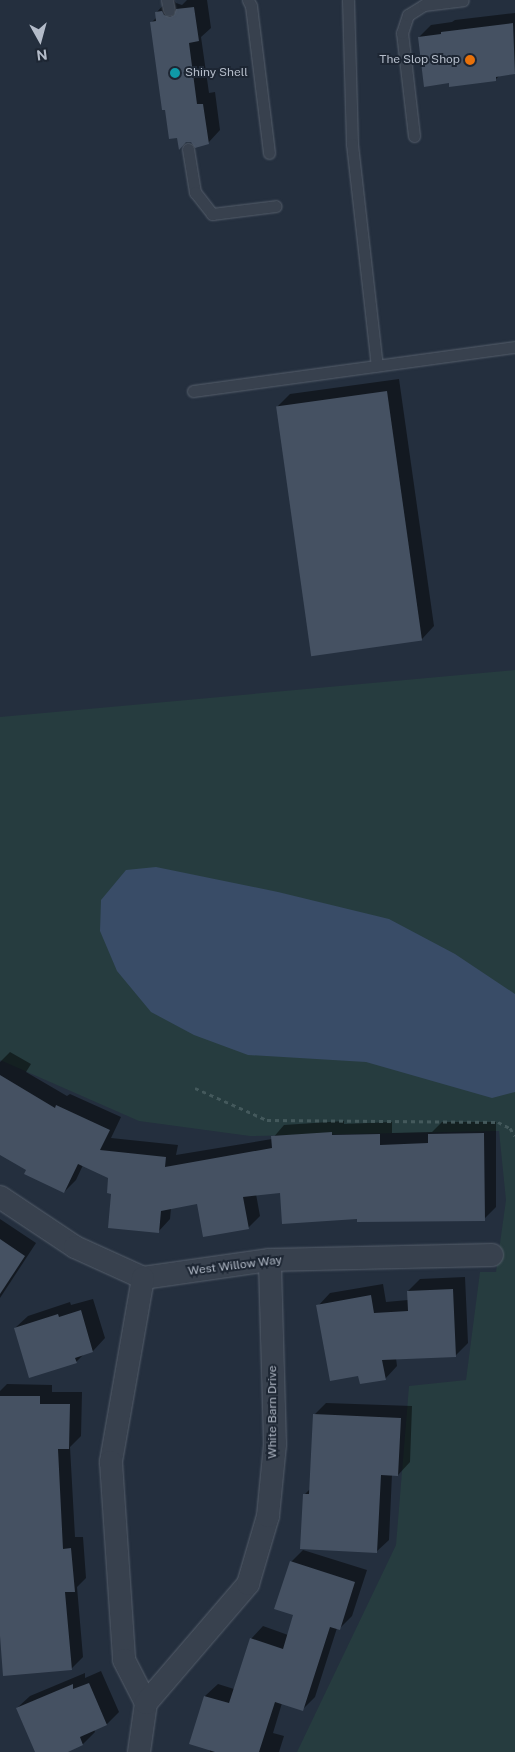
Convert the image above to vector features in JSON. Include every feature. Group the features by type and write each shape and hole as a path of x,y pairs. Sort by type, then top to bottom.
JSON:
{"street":[{"path":"0,1197 75,1247 143,1278 111,1462 124,1660 146,1703 139,1752"},
{"name":"West Willow Way","path":"143,1278 270,1260 492,1255"},
{"name":"White Barn Drive","path":"146,1703 248,1584 268,1516 275,1444 270,1260"}],"lane":[{"path":"248,0 251,6 270,153"},
{"path":"348,0 352,144 377,366"},
{"path":"414,136 402,33 408,15 424,5 463,0"},
{"path":"188,149 195,192 212,214 276,206"},
{"path":"193,392 515,347"}],"path":[{"path":"195,1088 266,1120 498,1122 510,1128 515,1136"}],"green space":[{"path":"515,670 515,1752 297,1752 396,1545 409,1386 466,1380 480,1272 496,1272 506,1200 499,1131 250,1136 139,1121 0,1060 0,717"}],"water":[{"path":"156,867 278,892 389,919 455,954 515,994 515,1092 492,1098 366,1062 248,1055 194,1035 151,1012 117,971 100,931 101,900 126,870"}],"building":[{"name":"Shiny Shell","path":"194,7 199,41 189,43 197,104 203,104 209,144 195,148 191,142 186,142 179,150 177,138 169,139 165,110 162,110 150,22 156,21 155,12 162,11 164,15 170,17 174,15 176,9"},
{"path":"513,23 515,74 496,77 496,81 449,87 449,83 424,87 418,37 441,34 441,32"},
{"path":"387,391 422,641 311,656 276,407"},
{"path":"0,1075 55,1108 56,1105 110,1130 100,1150 166,1157 165,1167 272,1148 271,1136 332,1132 332,1135 380,1134 380,1145 428,1143 428,1134 484,1133 485,1221 357,1222 357,1219 282,1224 280,1193 243,1197 249,1229 203,1237 197,1204 161,1211 159,1233 108,1228 111,1194 107,1193 108,1178 78,1164 64,1193 24,1174 26,1170 0,1155"},
{"path":"0,1239 25,1256 0,1294"},
{"path":"453,1289 456,1357 382,1360 386,1380 360,1384 358,1376 330,1381 316,1305 371,1295 374,1313 408,1311 407,1291"},
{"path":"81,1310 93,1352 75,1358 77,1363 29,1378 14,1328 58,1314 59,1317"},
{"path":"0,1396 40,1396 40,1404 70,1404 69,1449 58,1449 63,1549 71,1548 75,1592 65,1592 72,1670 3,1676 0,1636"},
{"path":"313,1414 401,1418 398,1476 381,1475 377,1553 300,1549 303,1494 309,1494"},
{"path":"290,1561 355,1582 340,1630 330,1627 303,1711 275,1702 259,1752 215,1752 189,1744 204,1696 229,1703 250,1638 283,1649 293,1615 274,1609"},
{"path":"89,1683 107,1725 80,1737 83,1745 68,1752 35,1752 16,1708 73,1684 73,1689"}],"place":[{"name":"The Slop Shop","path":"470,60"},
{"name":"Shiny Shell","path":"175,73"}]}
